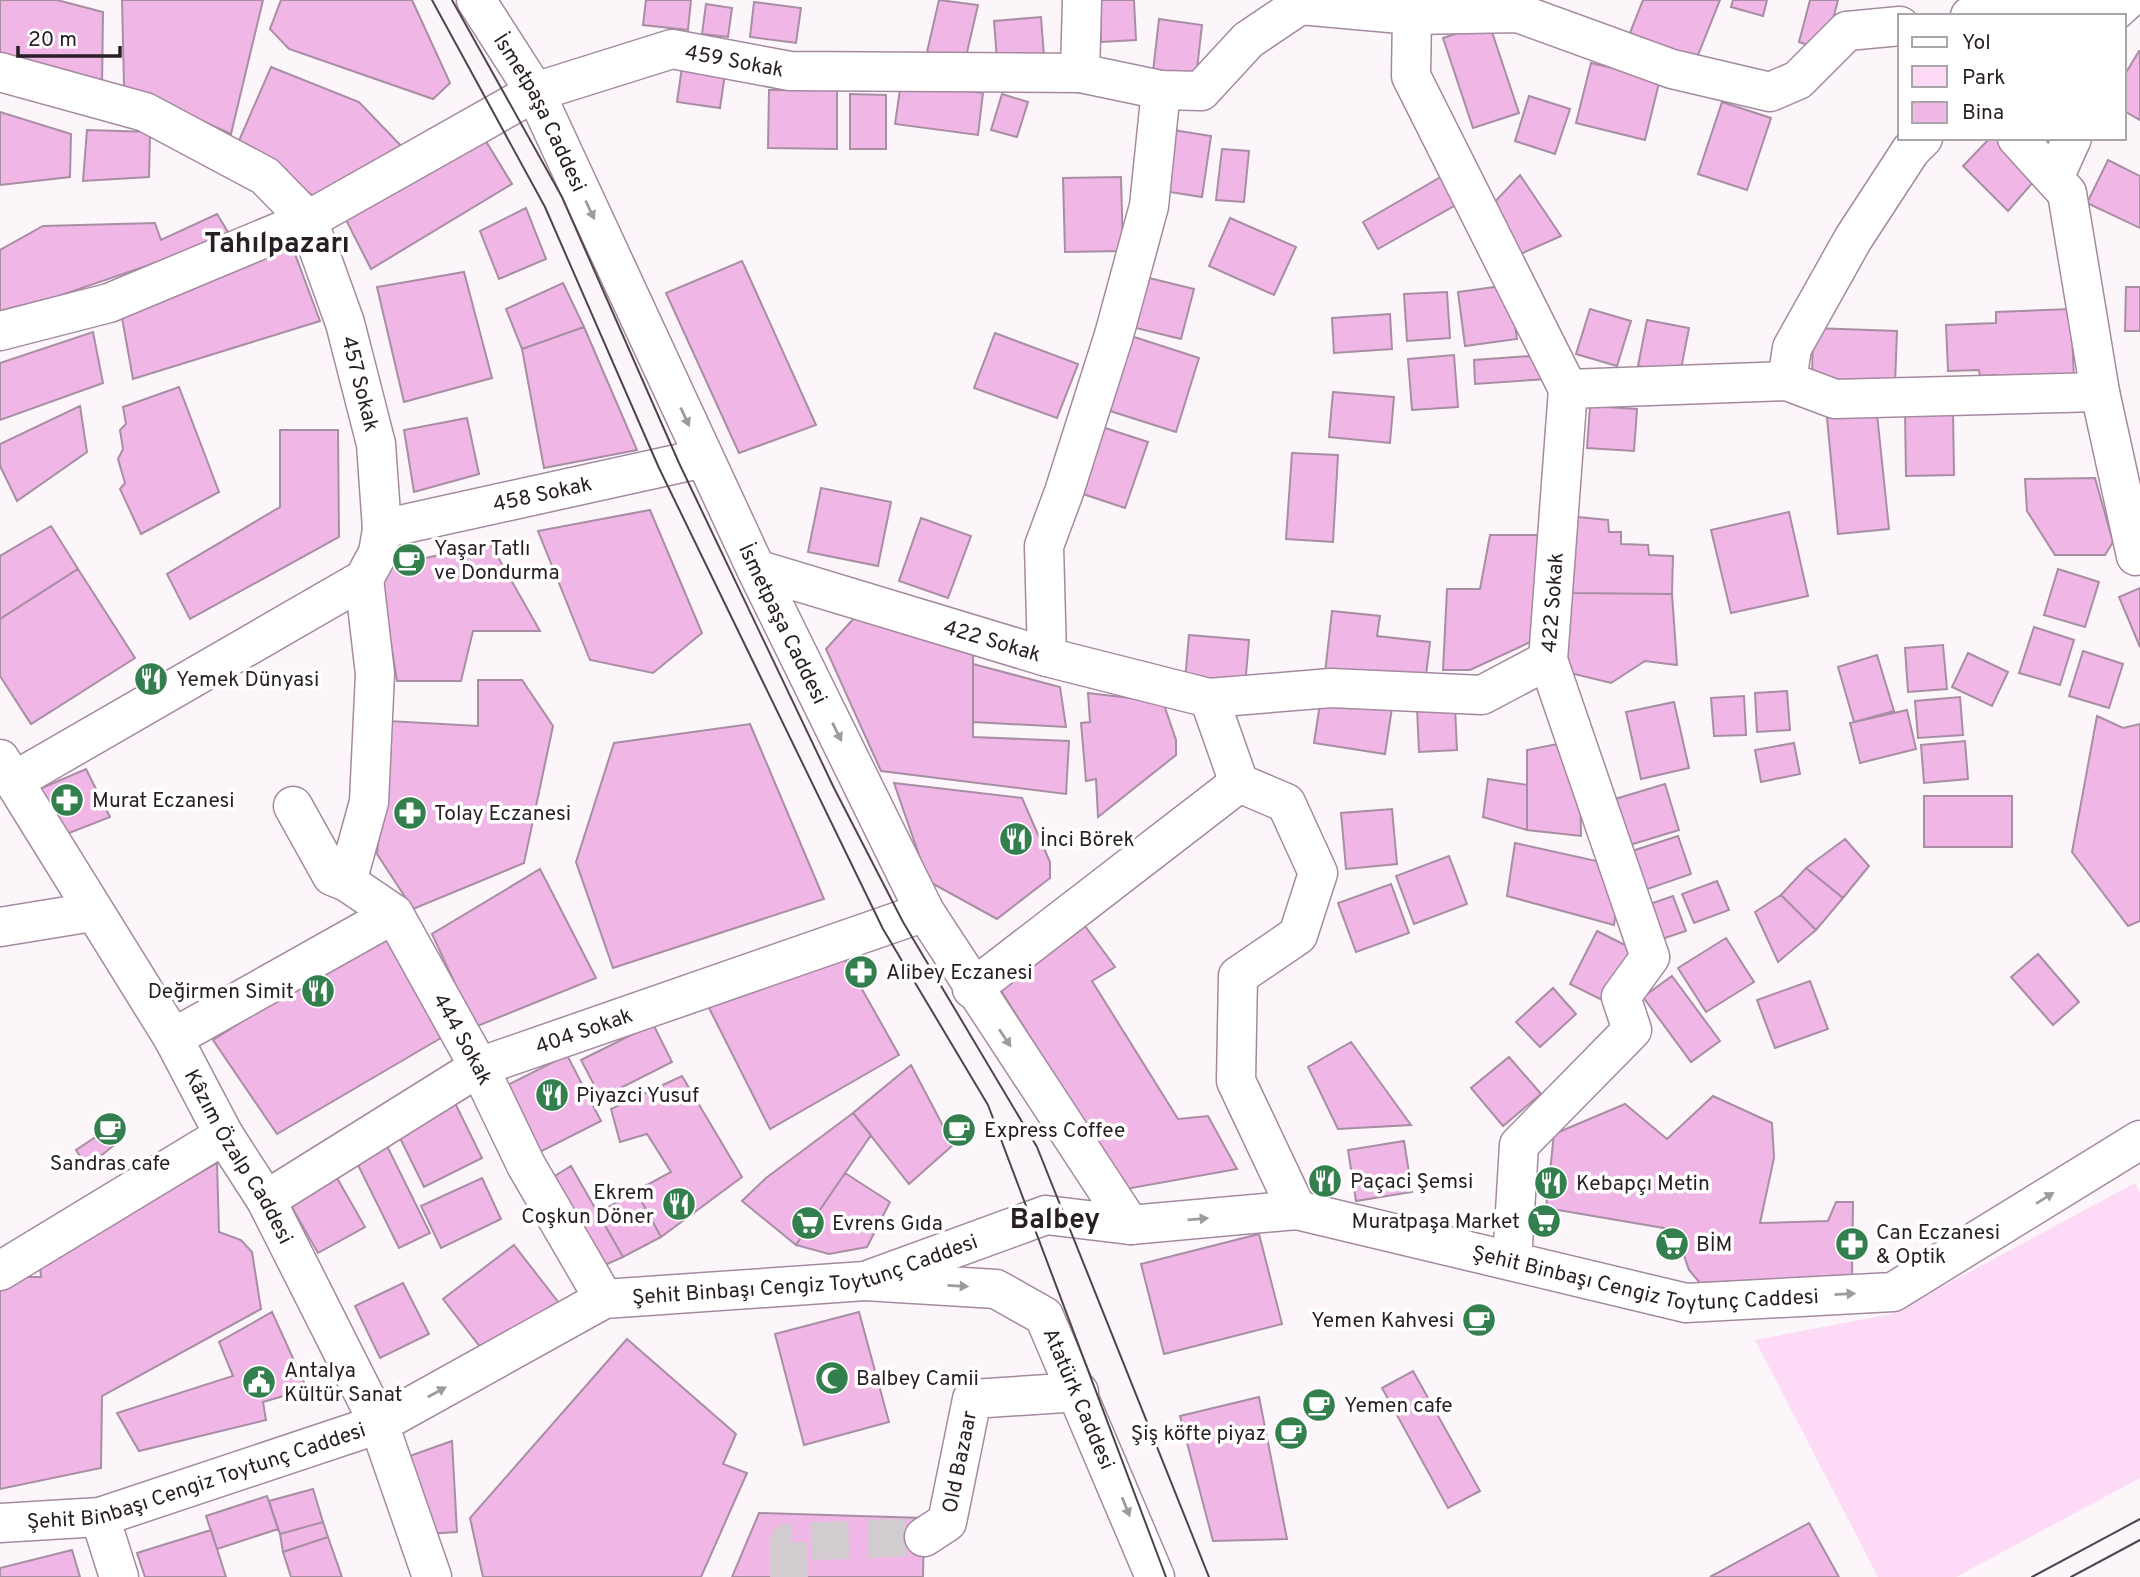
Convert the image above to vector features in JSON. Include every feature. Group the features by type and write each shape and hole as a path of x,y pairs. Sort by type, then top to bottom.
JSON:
{"street":[{"name":"İsmetpaşa Caddesi","path":"476,0 536,92 756,569 925,912 972,989 1130,1225"},
{"path":"1080,73 1082,0"},
{"path":"1953,0 1969,14"},
{"name":"459 Sokak","path":"0,331 108,303 308,220 536,92 672,49 790,71 1080,73 1161,90 1201,91 1248,40 1300,2"},
{"path":"1300,2 1412,15 1518,13 1672,69 1770,92 1798,80 1847,31 1898,26"},
{"path":"1980,14 2020,5 2124,12"},
{"path":"1412,15 1411,76 1568,389 1787,381 1835,399 2100,392"},
{"path":"0,72 145,112 265,177 308,220"},
{"path":"1047,656 1044,546 1110,348 1149,206 1161,90"},
{"path":"1787,381 1792,348 1846,251 1911,150 1921,140"},
{"path":"2019,140 2067,193 2100,392 2136,556"},
{"path":"2054,178 2072,140"},
{"name":"457 Sokak","path":"308,220 345,323 376,444 375,674 369,802 347,882"},
{"name":"422 Sokak","path":"756,569 1047,656 1209,698 1331,688 1482,695 1548,660 1568,389"},
{"name":"458 Sokak","path":"7,770 375,554 704,458"},
{"path":"1512,1261 1519,1145 1632,1030 1621,997 1650,957 1548,660"},
{"path":"1209,698 1239,783 1286,803 1318,873 1298,935 1238,976 1236,1081 1297,1210"},
{"name":"Kâzım Özalp Caddesi","path":"7,770 92,912 173,1038 224,1135 266,1200 379,1424 432,1577"},
{"path":"972,989 1239,783"},
{"name":"444 Sokak","path":"293,806 332,876 347,882 394,914 479,1067 526,1165 604,1299"},
{"path":"0,927 92,912"},
{"name":"404 Sokak","path":"266,1200 479,1067 925,912"},
{"path":"173,1038 394,914"},
{"path":"0,1271 224,1135"},
{"name":"Şehit Binbaşı Cengiz Toytunç Caddesi","path":"0,1523 100,1517 379,1424 604,1299 865,1281 1046,1215 1130,1225 1297,1210 1686,1303 1893,1292 2140,1140"},
{"name":"Atatürk Caddesi","path":"865,1281 996,1289 1044,1316 1079,1392 1155,1577"},
{"name":"Old Bazaar","path":"924,1537 947,1521 972,1399 1079,1392"},
{"path":"100,1517 119,1577"}],"green space":[{"path":"2135,1183 2140,1193 2140,1478 1956,1577 1878,1577 1755,1340 1891,1314"}],"building":[{"path":"0,0 57,0 103,12 102,88 0,64"},
{"path":"122,0 263,0 231,134 124,86"},
{"path":"281,0 412,0 450,83 433,99 289,49 270,29"},
{"path":"646,0 691,0 688,30 643,25"},
{"path":"939,0 978,5 965,61 927,52"},
{"path":"1099,0 1134,0 1136,40 1101,42"},
{"path":"1643,0 1720,0 1696,60 1630,33"},
{"path":"1733,0 1767,0 1763,16 1731,7"},
{"path":"1810,0 1838,0 1825,50 1799,42"},
{"path":"754,2 801,8 796,43 750,37"},
{"path":"706,4 732,8 728,37 702,34"},
{"path":"1041,17 1044,56 997,60 994,21"},
{"path":"1159,19 1202,25 1196,78 1153,72"},
{"path":"1489,23 1519,113 1473,128 1443,38"},
{"path":"2140,51 2140,120 2126,112 2126,73"},
{"path":"1591,63 1660,79 1645,140 1576,123"},
{"path":"271,67 359,102 407,152 315,197 238,143"},
{"path":"682,67 725,74 720,108 677,102"},
{"path":"901,82 983,93 978,135 895,124"},
{"path":"769,90 837,90 837,149 768,148"},
{"path":"850,94 886,95 886,149 850,149"},
{"path":"1002,94 1028,102 1017,137 991,130"},
{"path":"1529,96 1570,109 1555,154 1515,141"},
{"path":"1722,102 1771,118 1747,190 1698,174"},
{"path":"0,112 71,134 70,177 0,185"},
{"path":"1167,129 1211,136 1202,197 1157,190"},
{"path":"87,130 150,132 149,177 83,181"},
{"path":"484,138 512,184 371,269 346,220"},
{"path":"1988,140 2003,140 2040,174 2008,211 1963,166"},
{"path":"1222,149 1249,151 1244,202 1216,200"},
{"path":"2108,160 2140,176 2140,228 2087,203"},
{"path":"1446,174 1461,202 1378,249 1363,222"},
{"path":"1520,175 1561,236 1516,256 1491,206"},
{"path":"1121,177 1123,251 1065,252 1063,178"},
{"path":"526,208 546,259 499,279 480,231"},
{"path":"217,214 231,237 0,316 0,250 43,226 155,223 161,240"},
{"path":"1230,218 1296,247 1274,295 1209,266"},
{"path":"292,246 320,321 133,379 122,318"},
{"path":"742,261 816,425 739,453 666,293"},
{"path":"464,272 492,378 404,402 377,287"},
{"path":"1141,276 1194,289 1181,339 1128,326"},
{"path":"563,283 584,327 522,349 506,309"},
{"path":"1509,285 1517,339 1465,346 1458,292"},
{"path":"2126,287 2140,287 2140,331 2125,331"},
{"path":"1447,292 1450,338 1407,341 1404,294"},
{"path":"1590,309 1631,321 1617,366 1576,354"},
{"path":"2071,309 2074,379 1996,382 1996,375 1980,376 1979,370 1948,371 1946,325 1996,323 1996,312"},
{"path":"1390,314 1392,349 1334,353 1332,318"},
{"path":"1647,320 1689,328 1680,374 1638,366"},
{"path":"584,327 637,450 544,468 522,349"},
{"path":"1813,328 1897,331 1895,384 1812,381"},
{"path":"93,332 103,383 0,420 0,363"},
{"path":"995,333 1078,364 1057,418 974,388"},
{"path":"1131,336 1199,358 1176,432 1107,410"},
{"path":"1454,355 1458,407 1412,410 1408,359"},
{"path":"1545,355 1547,379 1475,384 1474,360"},
{"path":"179,387 219,492 141,534 120,489 125,483 118,459 123,449 120,430 126,424 123,407"},
{"path":"1333,392 1394,397 1390,443 1329,437"},
{"path":"80,406 87,452 17,501 0,466 0,444"},
{"path":"1590,406 1637,409 1634,451 1587,448"},
{"path":"1953,411 1954,475 1906,476 1905,412"},
{"path":"1877,414 1889,529 1838,534 1827,418"},
{"path":"467,418 479,474 414,492 404,430"},
{"path":"1099,426 1148,442 1125,508 1077,492"},
{"path":"280,430 338,430 339,537 190,619 167,574 280,507"},
{"path":"1292,453 1338,455 1333,542 1286,539"},
{"path":"2095,478 2113,542 2105,555 2055,555 2027,511 2025,479"},
{"path":"821,488 891,502 878,566 808,552"},
{"path":"650,510 702,633 653,673 590,660 538,531"},
{"path":"1789,512 1808,596 1731,613 1711,530"},
{"path":"1578,517 1608,520 1609,532 1621,532 1621,544 1648,545 1649,555 1673,556 1672,594 1570,593"},
{"path":"921,518 971,536 948,598 899,581"},
{"path":"51,526 78,569 0,619 0,556"},
{"path":"1490,535 1542,535 1539,638 1470,670 1443,670 1447,589 1480,589"},
{"path":"490,543 540,631 473,631 461,681 397,681 379,569"},
{"path":"78,569 135,658 31,724 0,676 0,619"},
{"path":"2058,569 2099,582 2085,627 2044,615"},
{"path":"2140,588 2140,647 2119,597"},
{"path":"1570,593 1672,594 1677,665 1645,661 1611,683 1562,671"},
{"path":"1332,611 1380,616 1377,636 1430,642 1425,684 1325,673"},
{"path":"857,615 973,649 973,737 1069,741 1066,794 881,771 826,649"},
{"path":"2034,627 2074,640 2060,685 2019,673"},
{"path":"1189,635 1249,640 1245,686 1185,681"},
{"path":"1943,645 1947,689 1908,692 1905,648"},
{"path":"2083,651 2123,664 2109,708 2069,696"},
{"path":"1968,653 2008,672 1992,706 1952,687"},
{"path":"1877,655 1894,711 1854,722 1838,667"},
{"path":"973,664 1060,687 1066,727 973,722"},
{"path":"478,680 522,680 553,726 524,863 413,909 377,854 389,721 478,726"},
{"path":"1787,691 1790,730 1757,732 1755,693"},
{"path":"1088,693 1163,702 1176,740 1176,755 1098,817 1096,779 1086,781 1081,723 1090,722"},
{"path":"1744,696 1746,735 1714,736 1711,698"},
{"path":"1321,697 1392,708 1385,754 1314,743"},
{"path":"1960,697 1963,735 1918,738 1915,701"},
{"path":"1674,702 1689,768 1641,779 1626,712"},
{"path":"1455,707 1457,750 1419,752 1417,708"},
{"path":"1907,710 1916,749 1860,763 1850,723"},
{"path":"2097,716 2123,728 2140,724 2140,921 2128,926 2072,852"},
{"path":"750,724 824,899 613,968 576,862 614,743"},
{"path":"1965,741 1968,779 1924,783 1921,745"},
{"path":"1794,743 1800,774 1761,782 1755,750"},
{"path":"1557,744 1580,781 1581,836 1527,830 1527,750"},
{"path":"86,769 110,817 59,837 35,791"},
{"path":"1488,779 1527,785 1527,830 1483,817"},
{"path":"894,783 1022,798 1050,862 1050,878 997,919 928,881"},
{"path":"1665,784 1679,830 1620,848 1605,802"},
{"path":"1924,796 2012,796 2012,847 1924,847"},
{"path":"1392,809 1397,864 1346,869 1341,813"},
{"path":"1678,836 1691,874 1636,893 1623,854"},
{"path":"1845,839 1869,866 1843,898 1806,868"},
{"path":"1515,843 1610,864 1619,889 1614,925 1507,896"},
{"path":"1449,856 1467,904 1414,924 1396,876"},
{"path":"1806,868 1843,898 1816,930 1781,895"},
{"path":"540,869 596,978 475,1027 432,934"},
{"path":"1717,881 1729,910 1694,923 1682,894"},
{"path":"1391,884 1409,933 1356,952 1338,903"},
{"path":"1781,895 1816,930 1778,962 1755,912"},
{"path":"1673,896 1686,931 1656,941 1644,906"},
{"path":"1074,911 1115,967 1092,981 1178,1119 1208,1116 1237,1169 1126,1189 995,981"},
{"path":"1597,931 1637,951 1610,1004 1570,984"},
{"path":"382,932 441,1038 277,1134 213,1040"},
{"path":"1726,938 1754,982 1706,1012 1678,968"},
{"path":"2038,954 2079,1002 2053,1025 2011,977"},
{"path":"845,959 899,1055 770,1129 705,1000"},
{"path":"1672,976 1720,1041 1691,1062 1643,997"},
{"path":"1810,981 1828,1029 1775,1048 1757,1000"},
{"path":"1553,988 1576,1014 1540,1047 1516,1022"},
{"path":"653,1024 672,1062 601,1098 581,1060"},
{"path":"1351,1042 1411,1125 1338,1129 1308,1067"},
{"path":"567,1055 601,1121 532,1156 498,1090"},
{"path":"1509,1057 1541,1094 1503,1126 1471,1088"},
{"path":"911,1065 953,1145 909,1184 853,1113"},
{"path":"682,1076 742,1177 661,1237 636,1191 671,1172 647,1134 620,1142 611,1109"},
{"path":"1713,1096 1772,1123 1774,1158 1760,1223 1828,1221 1836,1202 1853,1202 1852,1276 1700,1283 1689,1270 1675,1230 1546,1208 1554,1134 1625,1104 1667,1139"},
{"path":"454,1101 482,1158 424,1187 396,1130"},
{"path":"853,1113 871,1135 796,1245 742,1201 766,1178"},
{"path":"100,1134 113,1146 87,1167 76,1150"},
{"path":"1404,1141 1412,1192 1356,1201 1348,1150"},
{"path":"386,1144 430,1233 399,1248 355,1159"},
{"path":"217,1163 219,1232 241,1240 252,1252 261,1309 102,1396 101,1468 0,1489 0,1289 20,1277 41,1277 40,1266"},
{"path":"571,1166 623,1257 598,1268 545,1182"},
{"path":"845,1173 890,1202 867,1247 829,1254 796,1245"},
{"path":"337,1178 365,1227 318,1253 290,1204"},
{"path":"482,1178 501,1219 441,1248 421,1206"},
{"path":"636,1191 661,1237 623,1257 598,1213"},
{"path":"1259,1234 1282,1324 1164,1354 1141,1264"},
{"path":"514,1245 559,1303 488,1357 443,1299"},
{"path":"403,1283 429,1334 380,1358 355,1306"},
{"name":"Antalya Kültür Sanat","path":"272,1312 307,1389 263,1402 266,1420 139,1451 117,1413 233,1376 219,1342"},
{"name":"Balbey Camii","path":"859,1312 889,1422 804,1445 775,1334"},
{"path":"627,1339 736,1434 723,1464 747,1473 701,1577 483,1577 470,1518"},
{"path":"1413,1371 1480,1491 1448,1508 1382,1388"},
{"path":"1259,1397 1287,1539 1213,1541 1180,1416"},
{"path":"452,1441 457,1532 427,1534 401,1459"},
{"path":"313,1489 323,1522 280,1534 269,1501"},
{"path":"267,1496 278,1529 217,1549 206,1516"},
{"path":"759,1513 924,1518 923,1577 732,1577"},
{"path":"323,1522 328,1537 283,1552 280,1534"},
{"path":"1809,1523 1839,1577 1710,1577"},
{"path":"211,1530 226,1577 145,1577 137,1553"},
{"path":"328,1537 342,1577 291,1577 283,1552"},
{"path":"72,1550 80,1577 0,1577 0,1568"}],"tunnel":[{"path":"789,1577 789,1542 924,1537"}],"tram line":[{"path":"432,0 545,207 659,468 883,929 988,1105 1166,1577"},
{"path":"452,0 562,197 679,463 834,788 903,922 1037,1147 1209,1577"},
{"path":"2032,1577 2140,1519"},
{"path":"2071,1577 2140,1540"}],"place":[{"name":"Yaşar Tatlı ve Dondurma","path":"409,560"},
{"name":"Yemek Dünyasi","path":"151,679"},
{"name":"Murat Eczanesi","path":"67,800"},
{"name":"Tolay Eczanesi","path":"410,813"},
{"name":"İnci Börek","path":"1016,839"},
{"name":"Alibey Eczanesi","path":"861,972"},
{"name":"Değirmen Simit","path":"318,991"},
{"name":"Piyazci Yusuf","path":"552,1095"},
{"name":"Sandras cafe","path":"110,1129"},
{"name":"Express Coffee","path":"959,1130"},
{"name":"Paçaci Şemsi","path":"1325,1181"},
{"name":"Kebapçı Metin","path":"1551,1183"},
{"name":"Ekrem Coşkun Döner","path":"679,1204"},
{"name":"Muratpaşa Market","path":"1544,1221"},
{"name":"Evrens Gıda","path":"808,1223"},
{"name":"BİM","path":"1672,1244"},
{"name":"Can Eczanesi & Optik","path":"1852,1244"},
{"name":"Yemen Kahvesi","path":"1479,1320"},
{"name":"Balbey Camii","path":"832,1378"},
{"name":"Antalya Kültür Sanat","path":"259,1382"},
{"name":"Yemen cafe","path":"1319,1405"},
{"name":"Şiş köfte piyaz","path":"1291,1433"}],"district":[{"name":"Tahılpazarı","path":"277,242"},
{"name":"Balbey","path":"1055,1218"}]}
